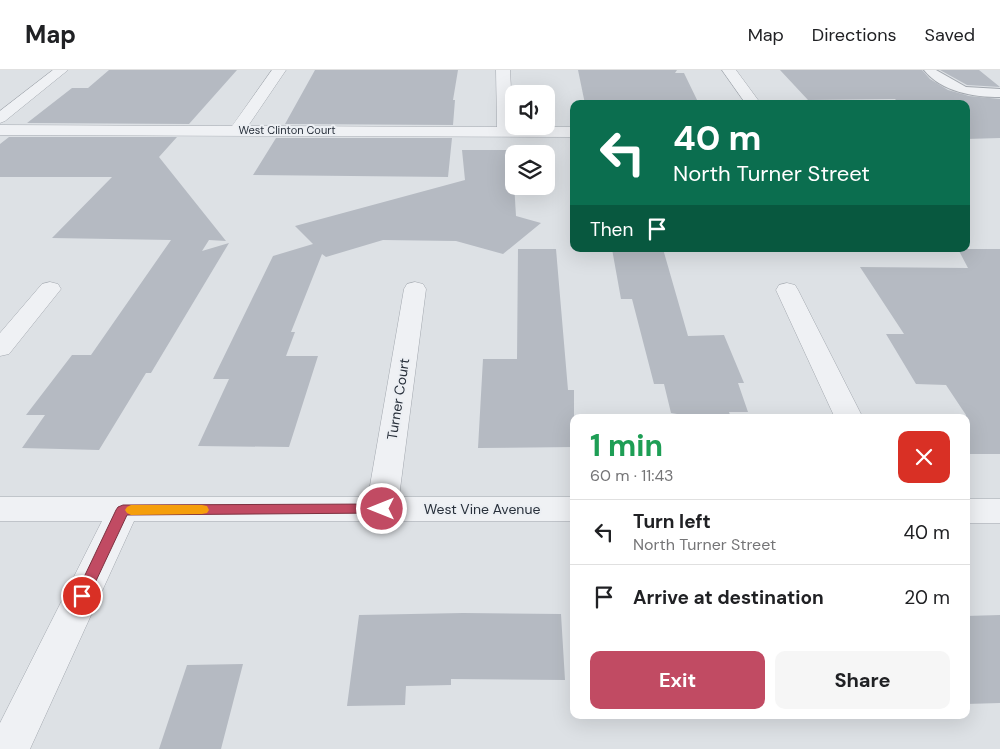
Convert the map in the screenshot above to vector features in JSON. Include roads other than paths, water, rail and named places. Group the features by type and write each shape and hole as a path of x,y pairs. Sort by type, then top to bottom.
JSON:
{"street":[{"path":"0,118 61,70"},
{"path":"237,130 279,70"},
{"path":"504,70 505,131"},
{"path":"729,70 751,100"},
{"name":"West Clinton Court","path":"0,130 505,131"},
{"name":"West Clinton Court","path":"555,132 570,132"},
{"path":"0,349 50,289"},
{"name":"Turner Court","path":"382,509 415,289"},
{"path":"786,290 847,414"},
{"name":"West Vine Avenue","path":"0,509 570,509"},
{"path":"9,749 123,510"},
{"path":"970,511 1000,511"}],"lane":[{"path":"929,70 946,83 964,91 1000,93"}]}
